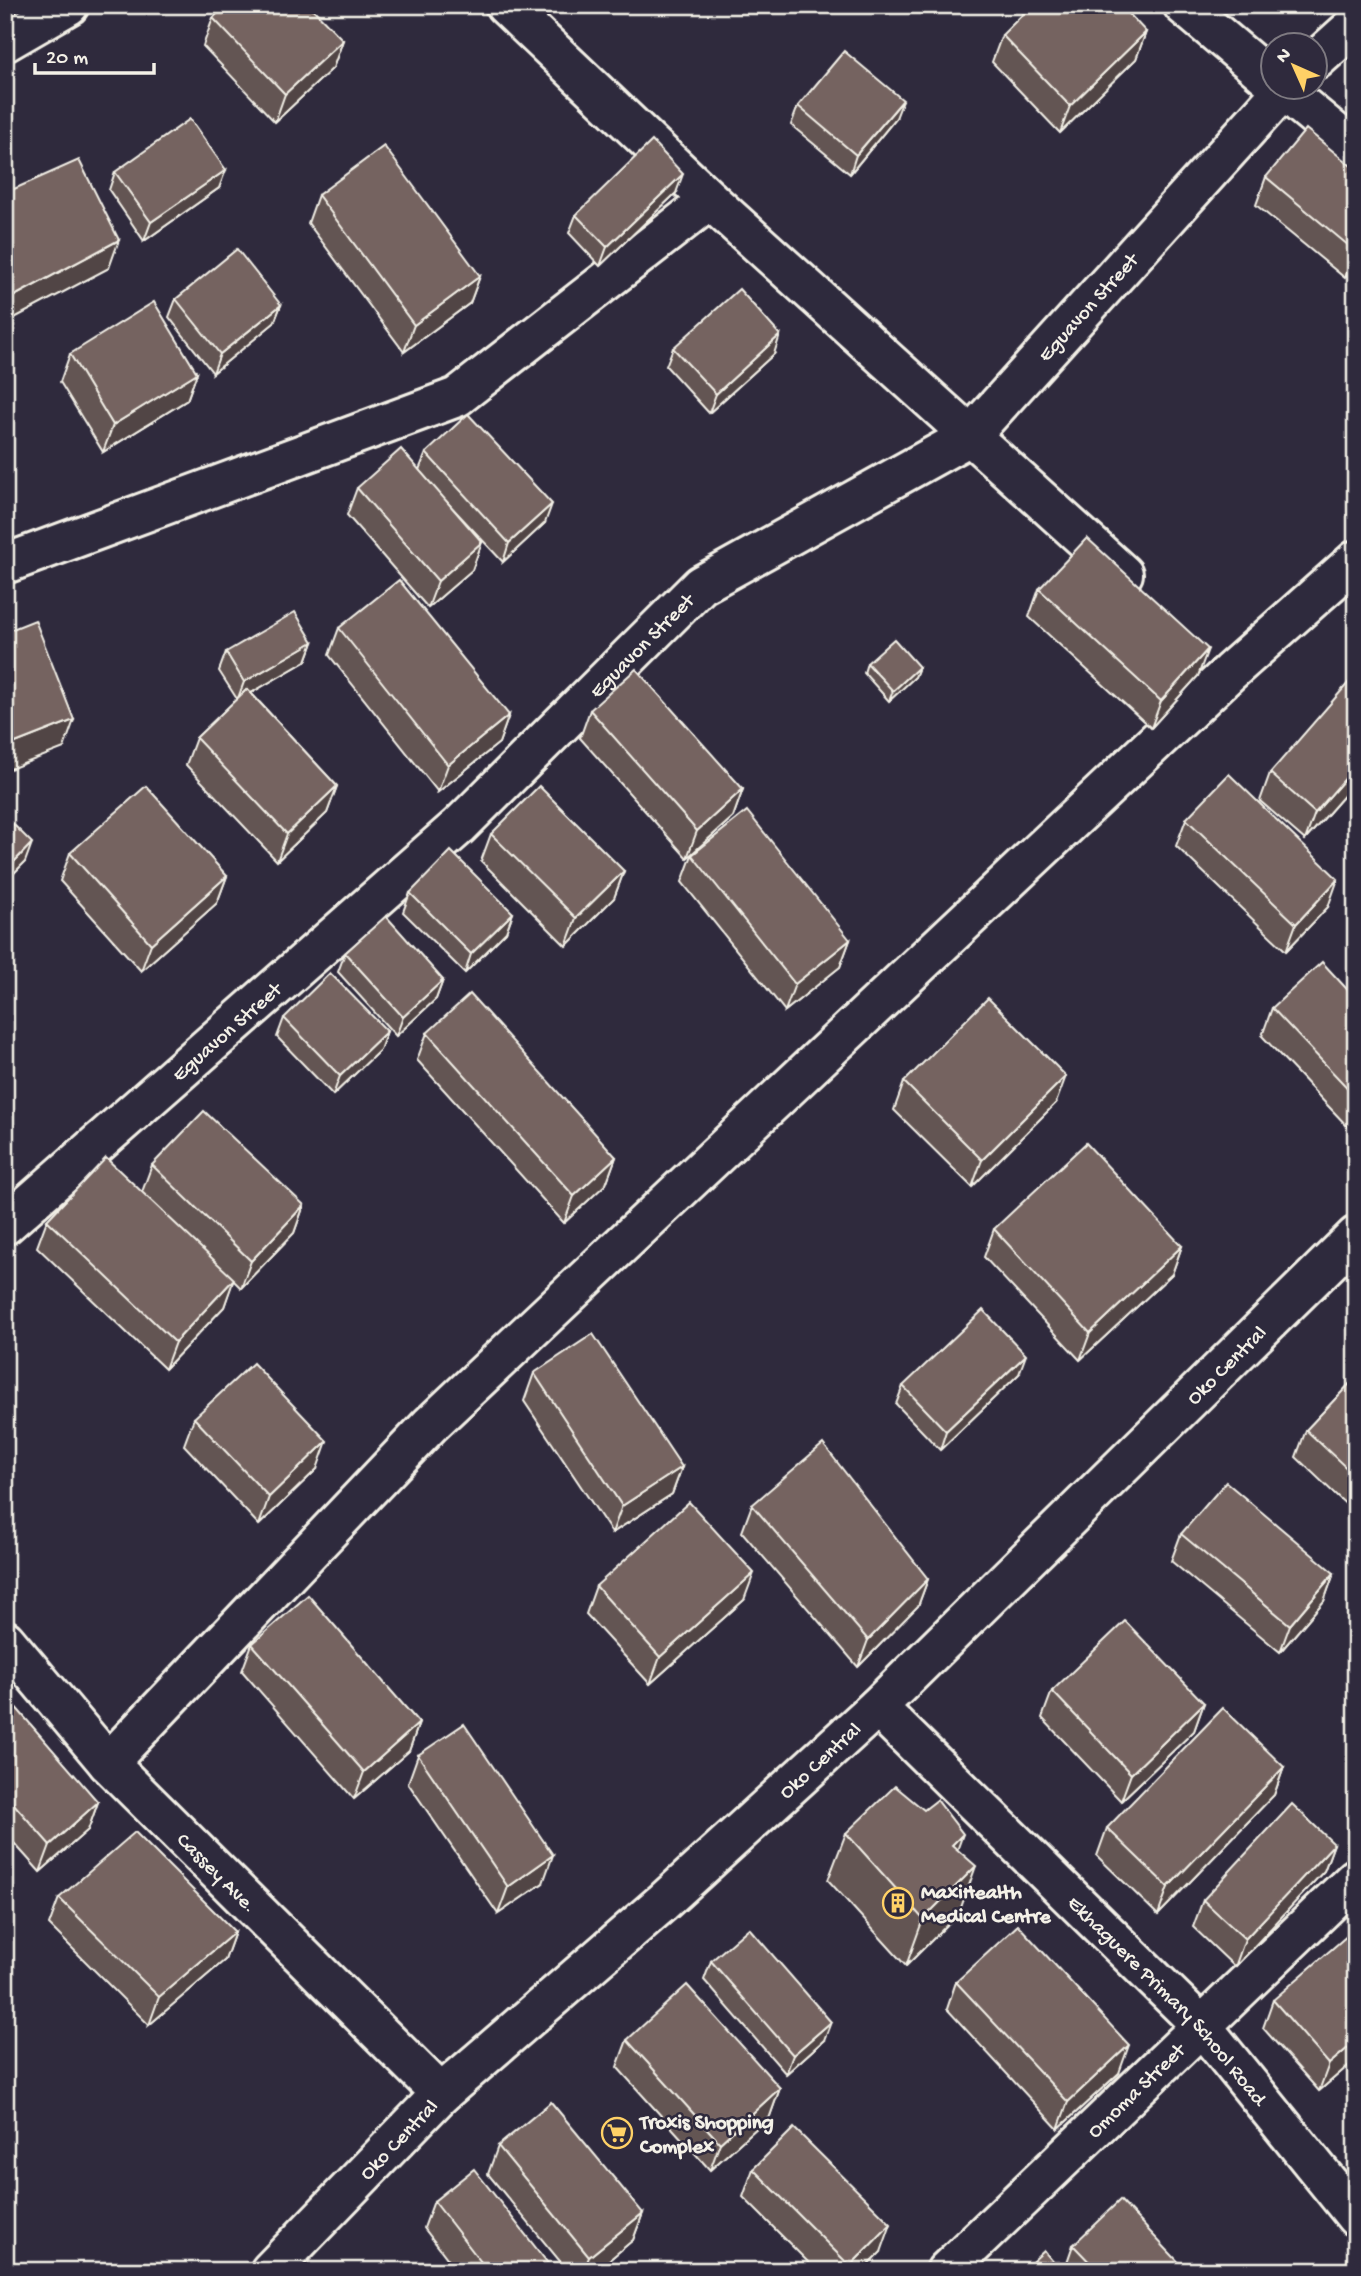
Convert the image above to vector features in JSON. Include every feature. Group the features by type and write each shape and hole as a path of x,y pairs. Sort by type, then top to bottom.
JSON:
{"street":[{"path":"5,41 69,5"},
{"path":"505,5 710,200 1150,599"},
{"path":"1183,5 1260,69"},
{"path":"1330,47 1356,24"},
{"name":"Eguavon Street","path":"5,1225 459,826 701,585 970,436 1266,102"},
{"path":"1299,102 1356,150"},
{"path":"5,564 457,397 710,200"},
{"path":"108,1763 430,1425 1230,672 1356,560"},
{"path":"1200,645 1230,672"},
{"name":"Oko Central","path":"270,2271 441,2094 662,1903 877,1707 1356,1236"},
{"name":"Cassey Ave.","path":"5,1640 108,1763 441,2094"},
{"name":"Ekhaguere Primary School Road","path":"877,1707 1201,2025 1356,2217"},
{"name":"Omoma Street","path":"946,2271 1356,1878"}],"building":[{"path":"226,5 309,5 343,40 285,94 213,18"},
{"path":"1032,5 1121,5 1146,32 1070,106 1002,35"},
{"path":"844,51 903,100 856,155 798,106"},
{"path":"190,119 226,170 151,222 115,172"},
{"path":"1306,129 1356,170 1355,251 1266,177"},
{"path":"652,141 683,174 607,247 576,215"},
{"path":"384,146 480,276 414,325 318,195"},
{"path":"79,160 119,240 5,301 5,193"},
{"path":"237,249 281,305 220,354 176,299"},
{"path":"739,289 780,335 716,394 673,348"},
{"path":"154,302 197,373 113,425 70,354"},
{"path":"468,414 552,504 509,543 426,453"},
{"path":"401,449 482,542 438,581 357,488"},
{"path":"1087,538 1208,649 1161,701 1039,589"},
{"path":"399,580 509,715 448,765 339,628"},
{"path":"295,612 313,642 244,682 226,652"},
{"path":"35,620 74,720 5,747 5,632"},
{"path":"894,639 919,667 893,691 867,663"},
{"path":"636,669 743,789 697,831 590,710"},
{"path":"1356,674 1356,766 1315,813 1270,773"},
{"path":"247,689 337,786 287,834 196,738"},
{"path":"1229,774 1338,879 1296,924 1186,819"},
{"path":"146,786 227,876 151,944 70,853"},
{"path":"539,786 624,871 576,918 491,834"},
{"path":"747,811 850,940 795,984 692,855"},
{"path":"5,816 32,843 9,867 5,863"},
{"path":"451,851 513,913 471,954 410,893"},
{"path":"386,916 443,980 403,1017 345,953"},
{"path":"1322,962 1356,999 1356,1097 1272,1008"},
{"path":"330,973 387,1031 340,1076 284,1018"},
{"path":"470,994 616,1157 574,1196 427,1033"},
{"path":"988,998 1066,1076 982,1160 904,1082"},
{"path":"204,1111 304,1205 251,1261 152,1165"},
{"path":"1086,1143 1182,1246 1090,1333 994,1229"},
{"path":"106,1158 234,1279 175,1342 47,1220"},
{"path":"983,1310 1026,1355 946,1431 903,1386"},
{"path":"593,1334 682,1467 622,1506 534,1373"},
{"path":"253,1363 327,1441 269,1497 194,1418"},
{"path":"1356,1377 1356,1477 1306,1430"},
{"path":"823,1444 928,1579 868,1640 752,1505"},
{"path":"1226,1482 1334,1573 1290,1625 1181,1534"},
{"path":"689,1502 754,1573 660,1657 596,1586"},
{"path":"308,1595 419,1723 364,1772 252,1644"},
{"path":"1125,1621 1204,1703 1131,1774 1052,1691"},
{"path":"13,1704 98,1802 50,1845 5,1794 5,1711"},
{"path":"1223,1708 1284,1767 1168,1887 1107,1828"},
{"path":"464,1724 553,1855 508,1887 418,1755"},
{"path":"895,1786 924,1810 937,1800 963,1834 952,1845 976,1866 923,1919 846,1833"},
{"path":"1292,1804 1334,1844 1245,1939 1203,1900"},
{"path":"135,1832 235,1932 159,1997 59,1898"},
{"path":"1018,1925 1129,2045 1068,2102 956,1982"},
{"path":"749,1928 831,2022 793,2055 711,1961"},
{"path":"1356,1928 1356,2041 1329,2064 1273,2000"},
{"path":"687,1985 780,2088 720,2143 627,2040"},
{"path":"551,2102 643,2213 589,2257 498,2146"},
{"path":"794,2128 891,2224 850,2266 753,2169"},
{"path":"474,2169 554,2271 488,2271 434,2201"},
{"path":"1120,2200 1187,2271 1098,2271 1073,2245"},
{"path":"1044,2251 1061,2271 1022,2271"}],"place":[{"name":"MaxiHealth Medical Centre","path":"898,1903"},
{"name":"Troxis Shopping Complex","path":"617,2133"}]}
